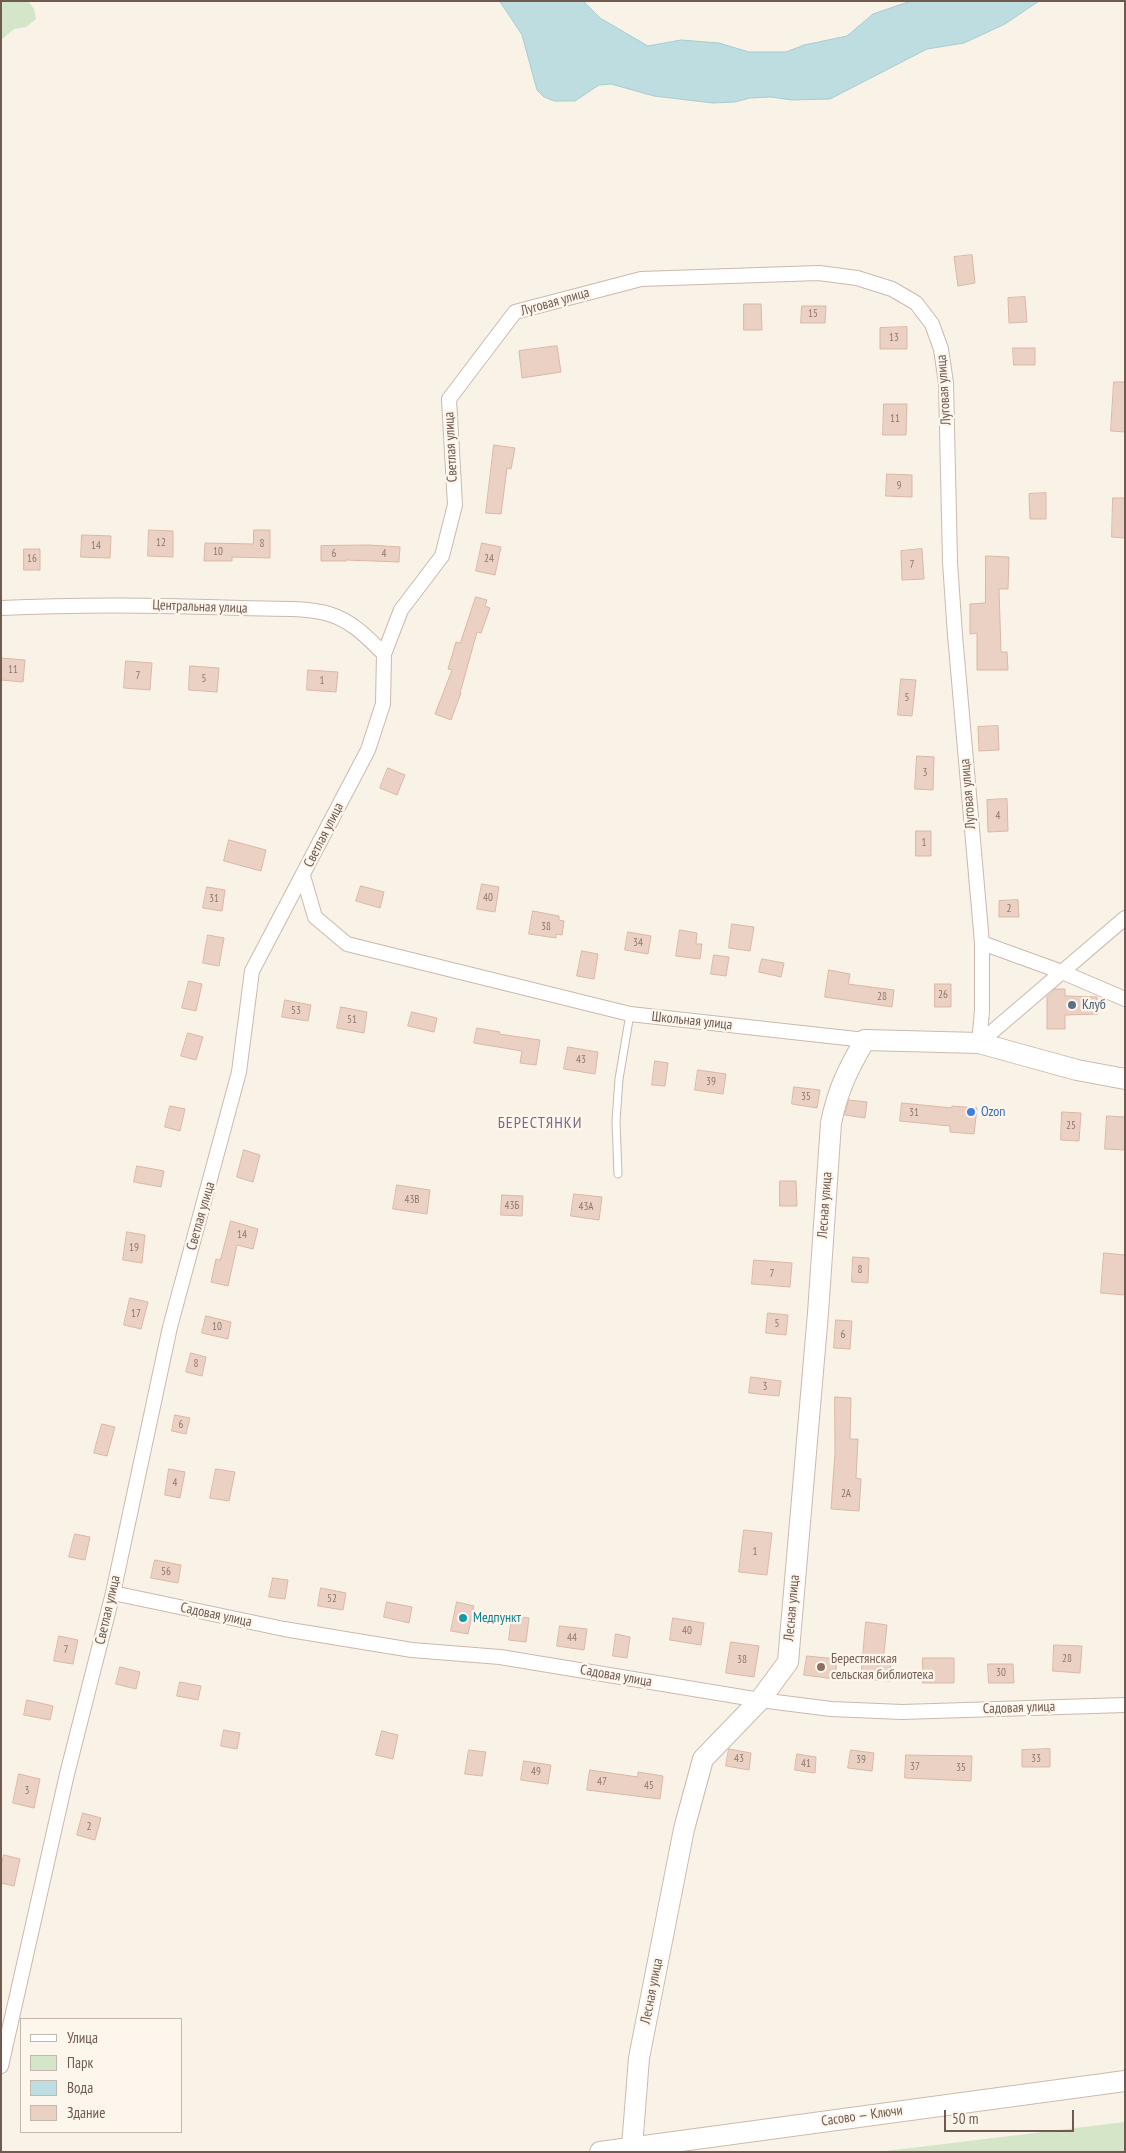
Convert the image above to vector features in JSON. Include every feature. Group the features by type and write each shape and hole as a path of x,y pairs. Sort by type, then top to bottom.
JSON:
{"street":[{"name":"Луговая улица","path":"449,399 516,312 640,278 819,273 866,281 892,289 916,302 932,324 942,350 946,382 950,562 954,635 982,943 982,1011 979,1043"},
{"name":"Светлая улица","path":"1,2066 65,1783 112,1593 170,1327 239,1072 252,971 368,750 383,704 384,654 401,610 442,556 455,505 449,399"},
{"name":"Центральная улица","path":"1,608 83,604 298,610 328,614 355,626 384,654"},
{"name":"Школьная улица","path":"302,876 315,917 347,944 630,1014 865,1040 979,1043 1077,1070 1125,1079"},
{"path":"979,1043 1125,918"},
{"path":"982,943 1062,972 1125,999"},
{"name":"Лесная улица","path":"632,2147 639,2058 684,1829 703,1759 760,1700 788,1662 818,1313 831,1123 835,1099 844,1076 865,1040"},
{"name":"Садовая улица","path":"112,1593 284,1629 382,1645 447,1654 500,1657 760,1700 831,1709 902,1712 1125,1705"},
{"name":"Сасово — Ключи","path":"600,2152 1125,2081"}],"lane":[{"path":"618,1174 616,1121 630,1014"}],"green space":[{"path":"1,1 28,1 34,9 36,19 26,27 14,29 1,40"},
{"path":"1125,2122 1125,2152 877,2152 911,2148"}],"water":[{"path":"500,1 583,1 600,18 648,46 681,40 719,43 749,52 786,52 804,45 847,36 873,14 911,1 1039,1 1005,24 964,43 927,49 830,99 792,100 771,97 713,103 654,96 611,84 599,85 575,101 554,101 544,97 537,90 522,35"}],"building":[{"path":"972,255 975,283 958,286 954,257"},
{"path":"1025,297 1027,322 1009,323 1008,298"},
{"path":"744,304 761,304 762,330 744,330"},
{"path":"802,306 826,306 825,323 801,323"},
{"path":"907,327 907,349 880,349 880,328"},
{"path":"557,346 561,372 522,378 519,351"},
{"path":"1013,348 1035,348 1035,365 1014,365"},
{"path":"1114,382 1125,382 1125,432 1111,431"},
{"path":"884,404 907,404 906,435 883,435"},
{"path":"494,445 515,448 511,469 507,468 501,514 486,513"},
{"path":"887,474 912,475 912,497 886,496"},
{"path":"1046,493 1046,519 1030,519 1029,494"},
{"path":"1113,498 1125,498 1125,538 1112,537"},
{"path":"149,530 173,531 173,557 148,556"},
{"path":"254,530 270,530 270,558 232,557 232,561 204,561 205,543 253,544"},
{"path":"82,535 111,536 110,558 81,557"},
{"path":"482,543 501,547 495,575 476,571"},
{"path":"369,545 400,547 399,562 321,561 321,546"},
{"path":"24,549 40,549 40,570 24,570"},
{"path":"922,549 924,579 902,580 901,551"},
{"path":"986,556 1009,557 1008,589 999,589 1001,652 1007,652 1008,670 977,670 977,633 970,634 970,604 985,603"},
{"path":"476,597 487,600 485,606 490,608 481,633 477,632 461,693 451,720 435,714 452,670 448,669 456,642 460,643"},
{"path":"1,658 25,660 23,682 1,680"},
{"path":"126,661 152,663 150,690 124,688"},
{"path":"190,666 219,668 217,692 189,690"},
{"path":"308,670 338,672 336,692 307,690"},
{"path":"901,679 916,680 912,716 898,715"},
{"path":"998,726 999,750 979,751 978,727"},
{"path":"917,756 934,757 933,790 915,789"},
{"path":"388,768 405,775 397,795 380,788"},
{"path":"1007,799 1008,831 988,832 987,800"},
{"path":"916,831 931,831 931,856 916,856"},
{"path":"229,840 266,850 261,871 224,861"},
{"path":"482,884 499,887 495,912 477,909"},
{"path":"361,886 384,892 380,908 356,901"},
{"path":"207,887 225,890 222,911 203,908"},
{"path":"1018,900 1019,917 999,917 999,901"},
{"path":"533,911 559,916 559,920 564,921 562,935 556,934 556,938 529,934"},
{"path":"732,924 754,927 750,951 729,948"},
{"path":"680,930 697,933 696,944 702,944 700,959 676,956"},
{"path":"628,932 651,936 648,954 625,950"},
{"path":"208,935 224,938 219,966 203,963"},
{"path":"582,951 598,954 594,979 577,976"},
{"path":"714,955 729,957 726,976 711,974"},
{"path":"762,959 784,963 781,977 759,972"},
{"path":"829,970 850,974 848,984 894,990 892,1007 825,997"},
{"path":"189,981 202,984 196,1011 182,1008"},
{"path":"935,984 951,984 951,1007 935,1007"},
{"name":"Клуб","path":"1055,989 1065,989 1065,996 1097,997 1098,1014 1065,1015 1065,1029 1047,1029 1047,997"},
{"path":"285,1000 311,1005 308,1021 282,1017"},
{"path":"341,1007 367,1012 364,1033 337,1028"},
{"path":"412,1012 437,1018 434,1032 408,1026"},
{"path":"477,1028 500,1032 499,1034 540,1040 536,1065 520,1063 522,1051 474,1043"},
{"path":"188,1033 203,1037 196,1060 181,1056"},
{"path":"568,1047 598,1052 595,1074 564,1069"},
{"path":"655,1061 668,1063 665,1086 652,1085"},
{"path":"698,1070 726,1074 723,1094 695,1090"},
{"path":"794,1087 820,1090 817,1108 792,1104"},
{"path":"849,1100 867,1102 865,1118 845,1115"},
{"path":"902,1103 952,1108 952,1106 977,1108 974,1134 950,1132 950,1126 900,1121"},
{"path":"170,1106 185,1109 180,1131 165,1127"},
{"path":"1062,1112 1081,1113 1079,1141 1061,1140"},
{"path":"1107,1116 1125,1117 1125,1150 1105,1149"},
{"path":"244,1150 260,1155 253,1182 237,1177"},
{"path":"137,1166 164,1171 161,1187 134,1182"},
{"path":"780,1181 796,1181 797,1206 780,1206"},
{"path":"397,1185 430,1190 427,1214 393,1209"},
{"path":"574,1194 602,1197 599,1220 571,1216"},
{"path":"502,1195 523,1196 522,1216 501,1215"},
{"path":"231,1221 258,1229 253,1249 237,1245 228,1286 211,1282 216,1259 220,1260"},
{"path":"127,1232 145,1235 142,1263 123,1260"},
{"path":"1104,1253 1125,1255 1125,1295 1101,1293"},
{"path":"853,1257 869,1258 868,1283 852,1282"},
{"path":"754,1260 792,1263 790,1287 752,1284"},
{"path":"130,1298 148,1302 141,1329 124,1325"},
{"path":"768,1313 788,1315 786,1335 766,1333"},
{"path":"206,1316 231,1322 228,1339 202,1333"},
{"path":"836,1320 852,1321 850,1349 834,1348"},
{"path":"191,1353 206,1357 202,1376 186,1372"},
{"path":"751,1377 781,1381 779,1396 749,1393"},
{"path":"835,1397 851,1398 850,1439 858,1439 856,1478 861,1479 859,1511 831,1509 835,1453"},
{"path":"175,1415 190,1418 186,1434 172,1431"},
{"path":"102,1424 115,1427 107,1456 94,1453"},
{"path":"169,1469 185,1472 180,1498 165,1495"},
{"path":"216,1469 235,1472 229,1501 210,1498"},
{"path":"744,1530 772,1533 767,1575 739,1572"},
{"path":"75,1534 90,1537 85,1560 69,1557"},
{"path":"155,1560 181,1565 178,1583 151,1578"},
{"path":"273,1578 288,1580 285,1599 269,1597"},
{"path":"321,1588 346,1593 343,1610 318,1606"},
{"path":"387,1602 412,1607 409,1623 384,1617"},
{"name":"Медпункт","path":"457,1602 474,1606 468,1634 451,1631"},
{"path":"512,1616 529,1618 526,1642 509,1640"},
{"path":"673,1618 704,1623 701,1645 670,1640"},
{"path":"866,1622 887,1625 883,1662 891,1663 890,1681 861,1679"},
{"path":"560,1626 587,1629 584,1650 557,1646"},
{"path":"616,1634 630,1637 627,1658 613,1656"},
{"path":"59,1636 78,1640 73,1664 54,1661"},
{"path":"731,1642 759,1646 754,1677 726,1673"},
{"path":"1054,1645 1082,1646 1080,1673 1053,1671"},
{"name":"Берестянская сельская библиотека","path":"807,1656 837,1659 835,1679 804,1675"},
{"path":"923,1658 954,1658 954,1683 923,1683"},
{"path":"988,1664 1013,1664 1014,1683 989,1683"},
{"path":"120,1667 140,1672 136,1689 116,1684"},
{"path":"180,1682 201,1686 198,1700 177,1696"},
{"path":"27,1700 53,1706 50,1720 24,1715"},
{"path":"224,1730 240,1733 237,1749 221,1746"},
{"path":"382,1731 398,1735 393,1759 376,1755"},
{"path":"729,1749 751,1753 749,1770 726,1766"},
{"path":"1050,1749 1050,1767 1022,1767 1022,1750"},
{"path":"469,1750 486,1752 482,1776 465,1774"},
{"path":"851,1750 874,1753 872,1771 848,1768"},
{"path":"797,1754 816,1757 815,1773 795,1770"},
{"path":"906,1755 972,1756 971,1781 905,1778"},
{"path":"524,1761 551,1765 548,1784 521,1780"},
{"path":"590,1770 638,1777 638,1772 663,1776 660,1799 587,1790"},
{"path":"19,1774 40,1779 34,1808 13,1803"},
{"path":"83,1813 101,1818 95,1840 77,1835"},
{"path":"4,1855 20,1859 14,1886 1,1883 1,1866"}],"place":[{"name":"Клуб","path":"1072,1005"},
{"name":"Ozon","path":"971,1112"},
{"name":"Медпункт","path":"463,1618"},
{"name":"Берестянская сельская библиотека","path":"821,1667"}],"district":[{"name":"БЕРЕСТЯНКИ","path":"540,1123"}]}
